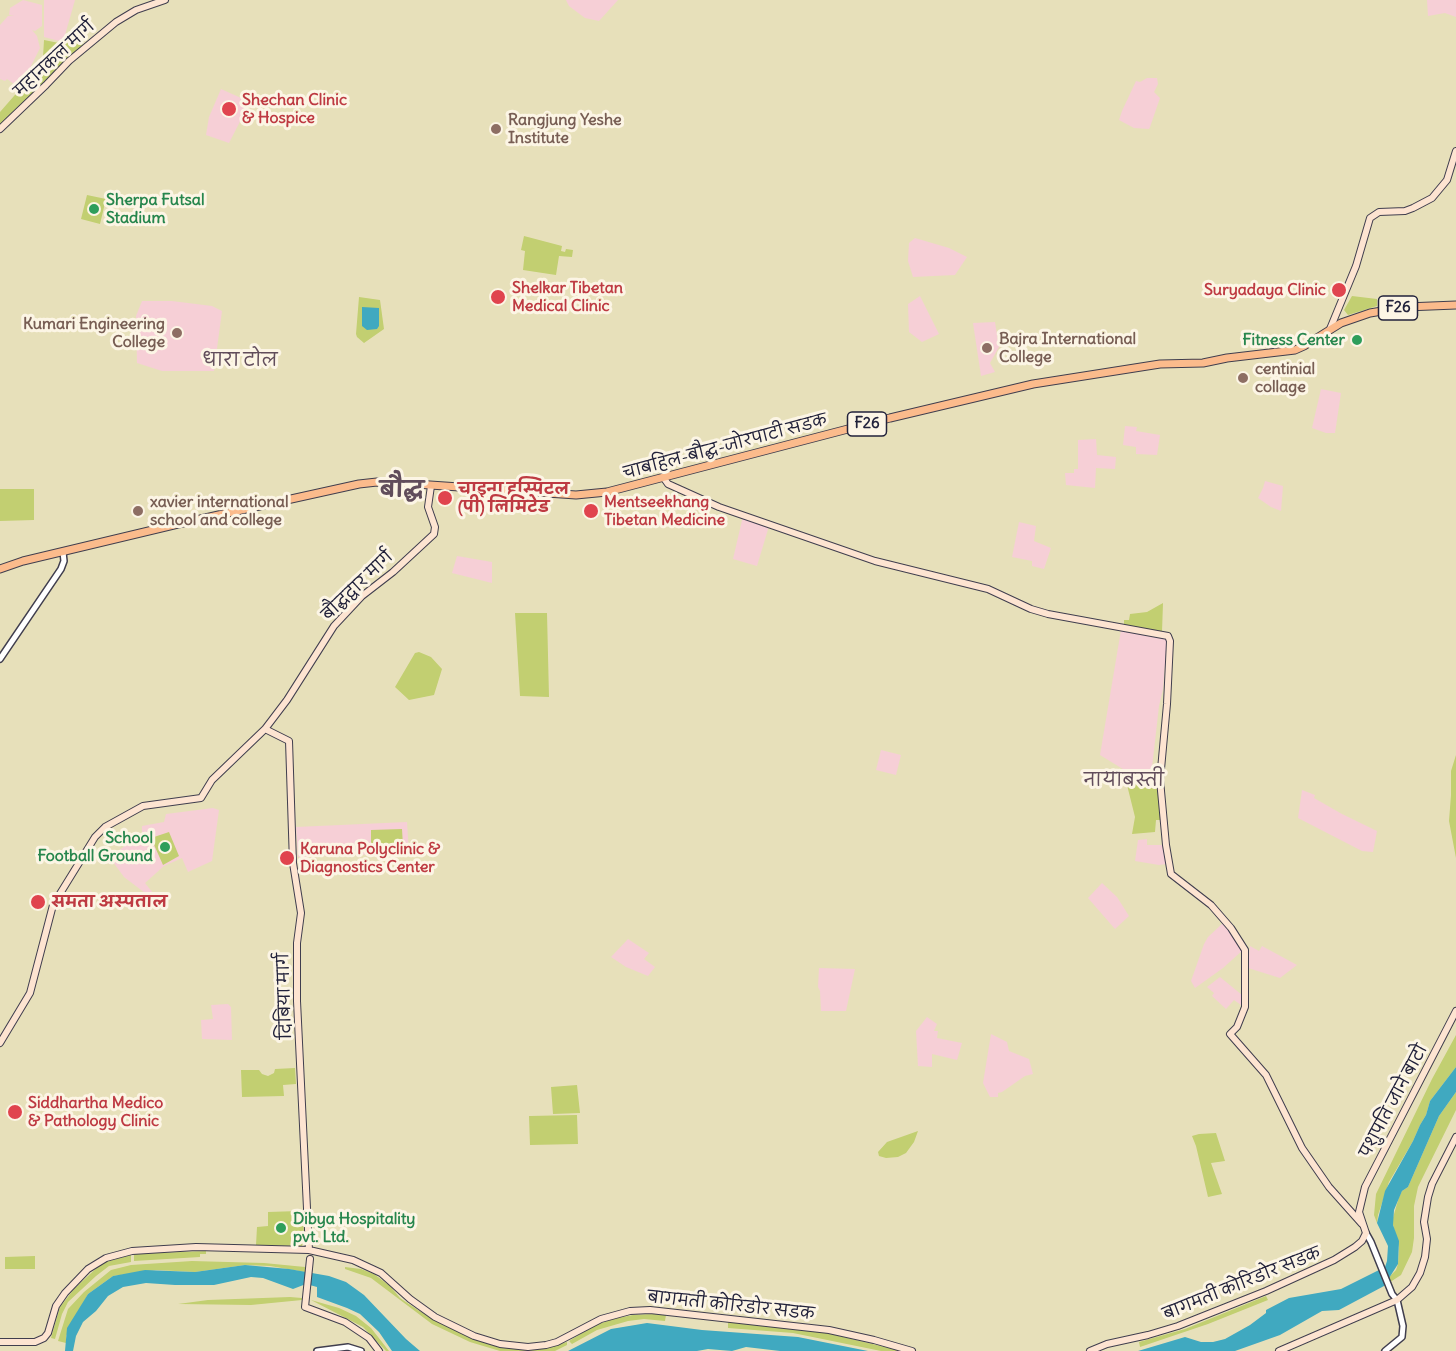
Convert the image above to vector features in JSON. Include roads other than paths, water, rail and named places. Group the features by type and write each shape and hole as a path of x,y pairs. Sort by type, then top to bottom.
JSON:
{"main road":[{"name":"महानकल मार्ग","path":"0,129 69,61 116,22 136,10 165,0"},
{"path":"1330,329 1356,266 1370,218 1379,212 1405,211 1432,198 1447,180 1456,151"},
{"name":"F26","path":"1330,329 1341,323 1386,309 1456,305"},
{"name":"चाबहिल-बौद्ध-जोरपाटी सडक","path":"63,552 340,487 377,482 576,495 607,492 890,418 1033,384 1142,367 1203,363 1294,350 1330,329"},
{"path":"663,477 668,484 719,507 875,561 988,590 1048,614 1168,636 1170,641 1167,704 1160,780 1171,874 1211,905 1232,928 1245,950 1245,1007 1237,1028 1230,1034 1266,1076 1302,1148 1329,1187 1362,1224 1366,1233"},
{"name":"बौद्धद्वार मार्ग","path":"0,1043 30,993 53,905 96,837 105,827 143,806 201,798 212,780 265,729 287,700 334,626 362,596 393,572 434,534 435,527 428,507 431,486"},
{"name":"F26","path":"0,569 63,552"},
{"name":"दिबिया मार्ग","path":"265,729 289,741 293,863 301,913 297,942 297,1001 309,1250"},
{"name":"पशुपति जाने बाटो","path":"1362,1224 1360,1205 1372,1173 1456,1011"},
{"path":"1279,1351 1394,1297 1405,1295 1417,1280 1423,1267 1426,1239 1424,1222 1428,1197 1432,1184 1456,1137"},
{"name":"बागमती कोरिडोर सडक","path":"1090,1351 1099,1346 1178,1326 1294,1279 1347,1253 1362,1241 1366,1233"},
{"name":"बागमती कोरिडोर सडक","path":"0,1342 35,1342 46,1336 59,1300 88,1269 106,1257 132,1251 173,1248 309,1250 353,1260 374,1268 435,1317 474,1336 500,1344 521,1347 557,1342 601,1319 630,1311 650,1310 829,1330 912,1351"},
{"path":"310,1259 304,1307 345,1322 369,1338 379,1351"}],"street":[{"path":"0,659 61,569 64,561 63,552"},
{"path":"1366,1233 1394,1297 1403,1326 1402,1337 1385,1351"},
{"path":"317,1351 348,1347 362,1351"}],"water":[{"path":"362,307 379,308 377,329 367,330 362,326"},
{"path":"1456,1067 1456,1092 1439,1116 1408,1187 1402,1191 1394,1210 1393,1225 1399,1241 1398,1264 1384,1286 1339,1310 1322,1311 1280,1335 1235,1351 1138,1351 1185,1337 1201,1342 1225,1339 1250,1325 1266,1313 1266,1310 1289,1298 1341,1289 1385,1267 1388,1246 1377,1223 1385,1191 1426,1115 1430,1101"},
{"path":"245,1265 289,1269 329,1276 346,1282 364,1295 420,1351 392,1351 379,1332 360,1314 317,1297 317,1287 306,1284 293,1289 263,1278 251,1277 214,1285 146,1283 123,1287 108,1296 83,1322 76,1336 73,1351 65,1351 67,1328 88,1294 113,1276 145,1270 195,1272"},
{"path":"647,1323 702,1330 798,1337 868,1351 780,1351 746,1347 732,1351 708,1349 697,1351 568,1351 611,1329"}],"place":[{"name":"Shechan Clinic & Hospice","path":"229,109"},
{"name":"Rangjung Yeshe Institute","path":"496,129"},
{"name":"Sherpa Futsal Stadium","path":"94,209"},
{"name":"Suryadaya Clinic","path":"1339,290"},
{"name":"Shelkar Tibetan Medical Clinic","path":"498,297"},
{"name":"Kumari Engineering College","path":"177,333"},
{"name":"Fitness Center","path":"1357,340"},
{"name":"Bajra International College","path":"987,348"},
{"name":"centinial collage","path":"1243,378"},
{"name":"चाइना हस्पिटल (पी) लिमिटेड","path":"445,498"},
{"name":"xavier international school and college","path":"138,511"},
{"name":"Mentseekhang Tibetan Medicine","path":"591,511"},
{"name":"School Football Ground","path":"165,847"},
{"name":"Karuna Polyclinic & Diagnostics Center","path":"287,858"},
{"name":"समता अस्पताल","path":"38,902"},
{"name":"Siddhartha Medico & Pathology Clinic","path":"15,1112"},
{"name":"Dibya Hospitality pvt. Ltd.","path":"281,1228"}],"district":[{"name":"धारा टोल","path":"240,361"},
{"name":"बौद्ध","path":"402,491"},
{"name":"नायाबस्ती","path":"1124,781"}]}
